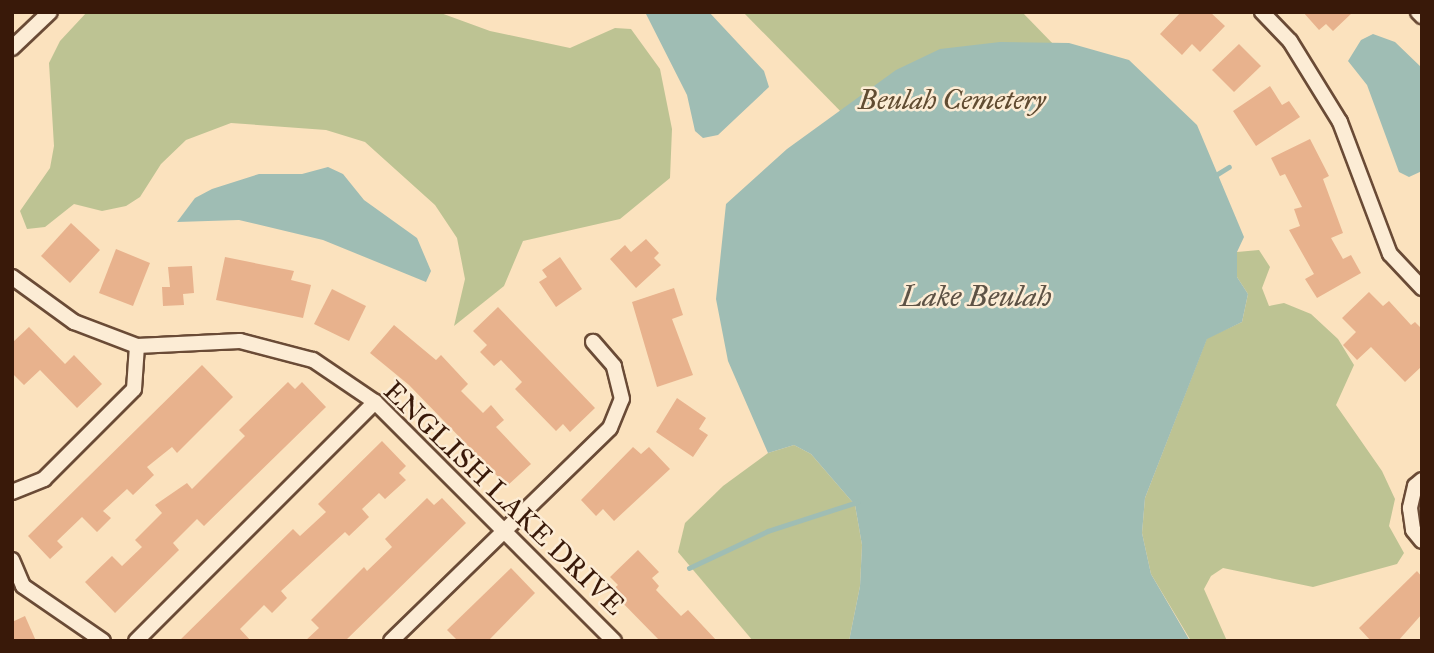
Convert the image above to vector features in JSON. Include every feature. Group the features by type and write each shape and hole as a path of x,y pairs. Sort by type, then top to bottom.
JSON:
{"street":[{"path":"12,48 50,12"},
{"path":"1262,12 1290,41 1340,122 1390,254 1422,288"},
{"name":"ENGLISH LAKE DRIVE","path":"12,277 74,322 137,346 240,341 313,360 375,402 614,641"},
{"path":"391,641 610,428 622,399 614,366 593,342"},
{"path":"12,492 44,480 134,389 137,346"},
{"path":"136,641 375,402"},
{"path":"1422,480 1415,486 1410,509 1413,530 1422,541"},
{"path":"12,560 23,586 103,641"}],"green space":[{"path":"87,12 438,12 490,31 570,48 615,28 631,29 660,69 672,129 670,178 620,219 523,241 504,286 454,326 465,279 457,238 435,205 365,142 326,130 231,123 186,140 161,164 140,197 126,206 102,211 74,204 45,227 27,229 20,211 50,168 54,146 49,63 60,41"},
{"name":"Beulah Cemetery","path":"743,12 1022,12 1092,84 951,224"},
{"path":"1259,250 1270,267 1262,288 1269,306 1284,303 1311,314 1338,339 1354,365 1336,405 1382,471 1395,499 1389,526 1404,553 1397,564 1313,587 1223,568 1211,576 1204,589 1227,641 1191,641 1151,574 1142,533 1145,498 1207,338 1242,322 1248,294 1237,277 1237,252"},
{"path":"794,445 811,454 855,505 862,545 860,586 849,641 753,641 678,552 685,523 723,486 768,453"}],"water":[{"path":"645,12 709,12 764,71 769,87 718,135 703,138 695,131 687,95"},
{"path":"1373,34 1395,42 1422,68 1422,171 1409,177 1399,172 1367,85 1348,61 1361,40"},
{"name":"Lake Beulah","path":"1000,42 1069,43 1129,60 1197,125 1244,237 1237,252 1237,277 1248,294 1242,322 1207,339 1145,498 1142,533 1151,574 1190,641 849,641 860,586 862,545 855,505 811,454 794,445 768,453 728,361 716,299 726,204 787,149 896,70 940,49"},
{"path":"328,167 343,174 364,200 417,238 431,271 426,282 323,240 239,220 177,222 195,198 212,189 259,174 302,174"}],"building":[{"path":"1181,12 1210,12 1225,26 1200,52 1192,44 1182,55 1160,34"},
{"path":"1303,12 1353,12 1333,31 1326,24 1319,30"},
{"path":"1239,44 1261,66 1234,92 1212,70"},
{"path":"1270,86 1282,105 1289,101 1300,117 1256,146 1233,111"},
{"path":"1310,139 1329,176 1323,179 1343,233 1331,238 1343,259 1351,255 1361,273 1317,298 1305,279 1314,274 1289,230 1300,226 1294,209 1302,207 1285,174 1280,176 1271,158"},
{"path":"71,223 100,250 70,283 41,256"},
{"path":"646,239 659,253 654,258 661,265 636,288 610,259 625,245 631,252"},
{"path":"116,249 150,263 133,306 99,293"},
{"path":"225,257 294,271 291,280 311,285 303,318 216,300"},
{"path":"560,257 582,289 556,307 539,282 547,277 542,270"},
{"path":"192,266 194,293 183,294 184,305 163,306 162,287 170,287 168,267"},
{"path":"674,288 683,315 672,319 693,375 657,387 632,302"},
{"path":"332,289 366,306 349,341 314,324"},
{"path":"1369,292 1383,306 1389,301 1411,325 1415,322 1422,329 1422,366 1405,382 1371,347 1357,360 1343,345 1356,332 1342,318"},
{"path":"498,307 595,408 570,432 563,424 556,431 515,389 522,382 501,360 494,366 480,352 487,345 473,331"},
{"path":"394,325 436,360 441,355 468,384 461,391 483,413 491,405 504,420 496,427 531,464 507,486 409,385 370,353"},
{"path":"29,327 65,364 74,355 102,384 77,408 40,370 24,385 12,373 12,343"},
{"path":"202,365 233,397 177,453 172,447 147,467 154,475 133,495 127,489 103,511 111,518 97,532 82,517 57,541 63,547 50,559 28,536"},
{"path":"288,382 295,389 302,382 326,407 204,526 197,519 173,543 179,550 115,613 85,582 112,556 122,566 142,547 135,540 162,513 155,505 187,483 192,489 245,436 239,430"},
{"path":"677,398 706,418 699,429 708,435 693,457 656,432"},
{"path":"382,441 406,466 399,473 406,480 385,499 379,493 362,509 369,517 349,536 345,532 281,591 287,598 272,613 264,605 240,629 251,641 179,641 293,529 300,536 326,512 318,504"},
{"path":"633,447 641,454 649,447 670,469 614,521 603,509 596,516 581,500"},
{"path":"427,498 434,505 442,498 466,523 345,641 305,641 319,628 311,620 364,567 367,571 392,547 385,539"},
{"path":"638,550 659,572 652,578 659,586 656,590 681,616 688,610 717,641 660,641 611,591 618,585 610,577"},
{"path":"511,568 535,593 488,641 458,641 447,630"},
{"path":"1417,571 1422,577 1422,614 1398,641 1371,641 1359,628"},
{"path":"25,616 36,641 12,641 12,622"}],"waterway":[{"path":"1216,175 1229,167"},
{"path":"689,568 768,531 857,502"}]}
